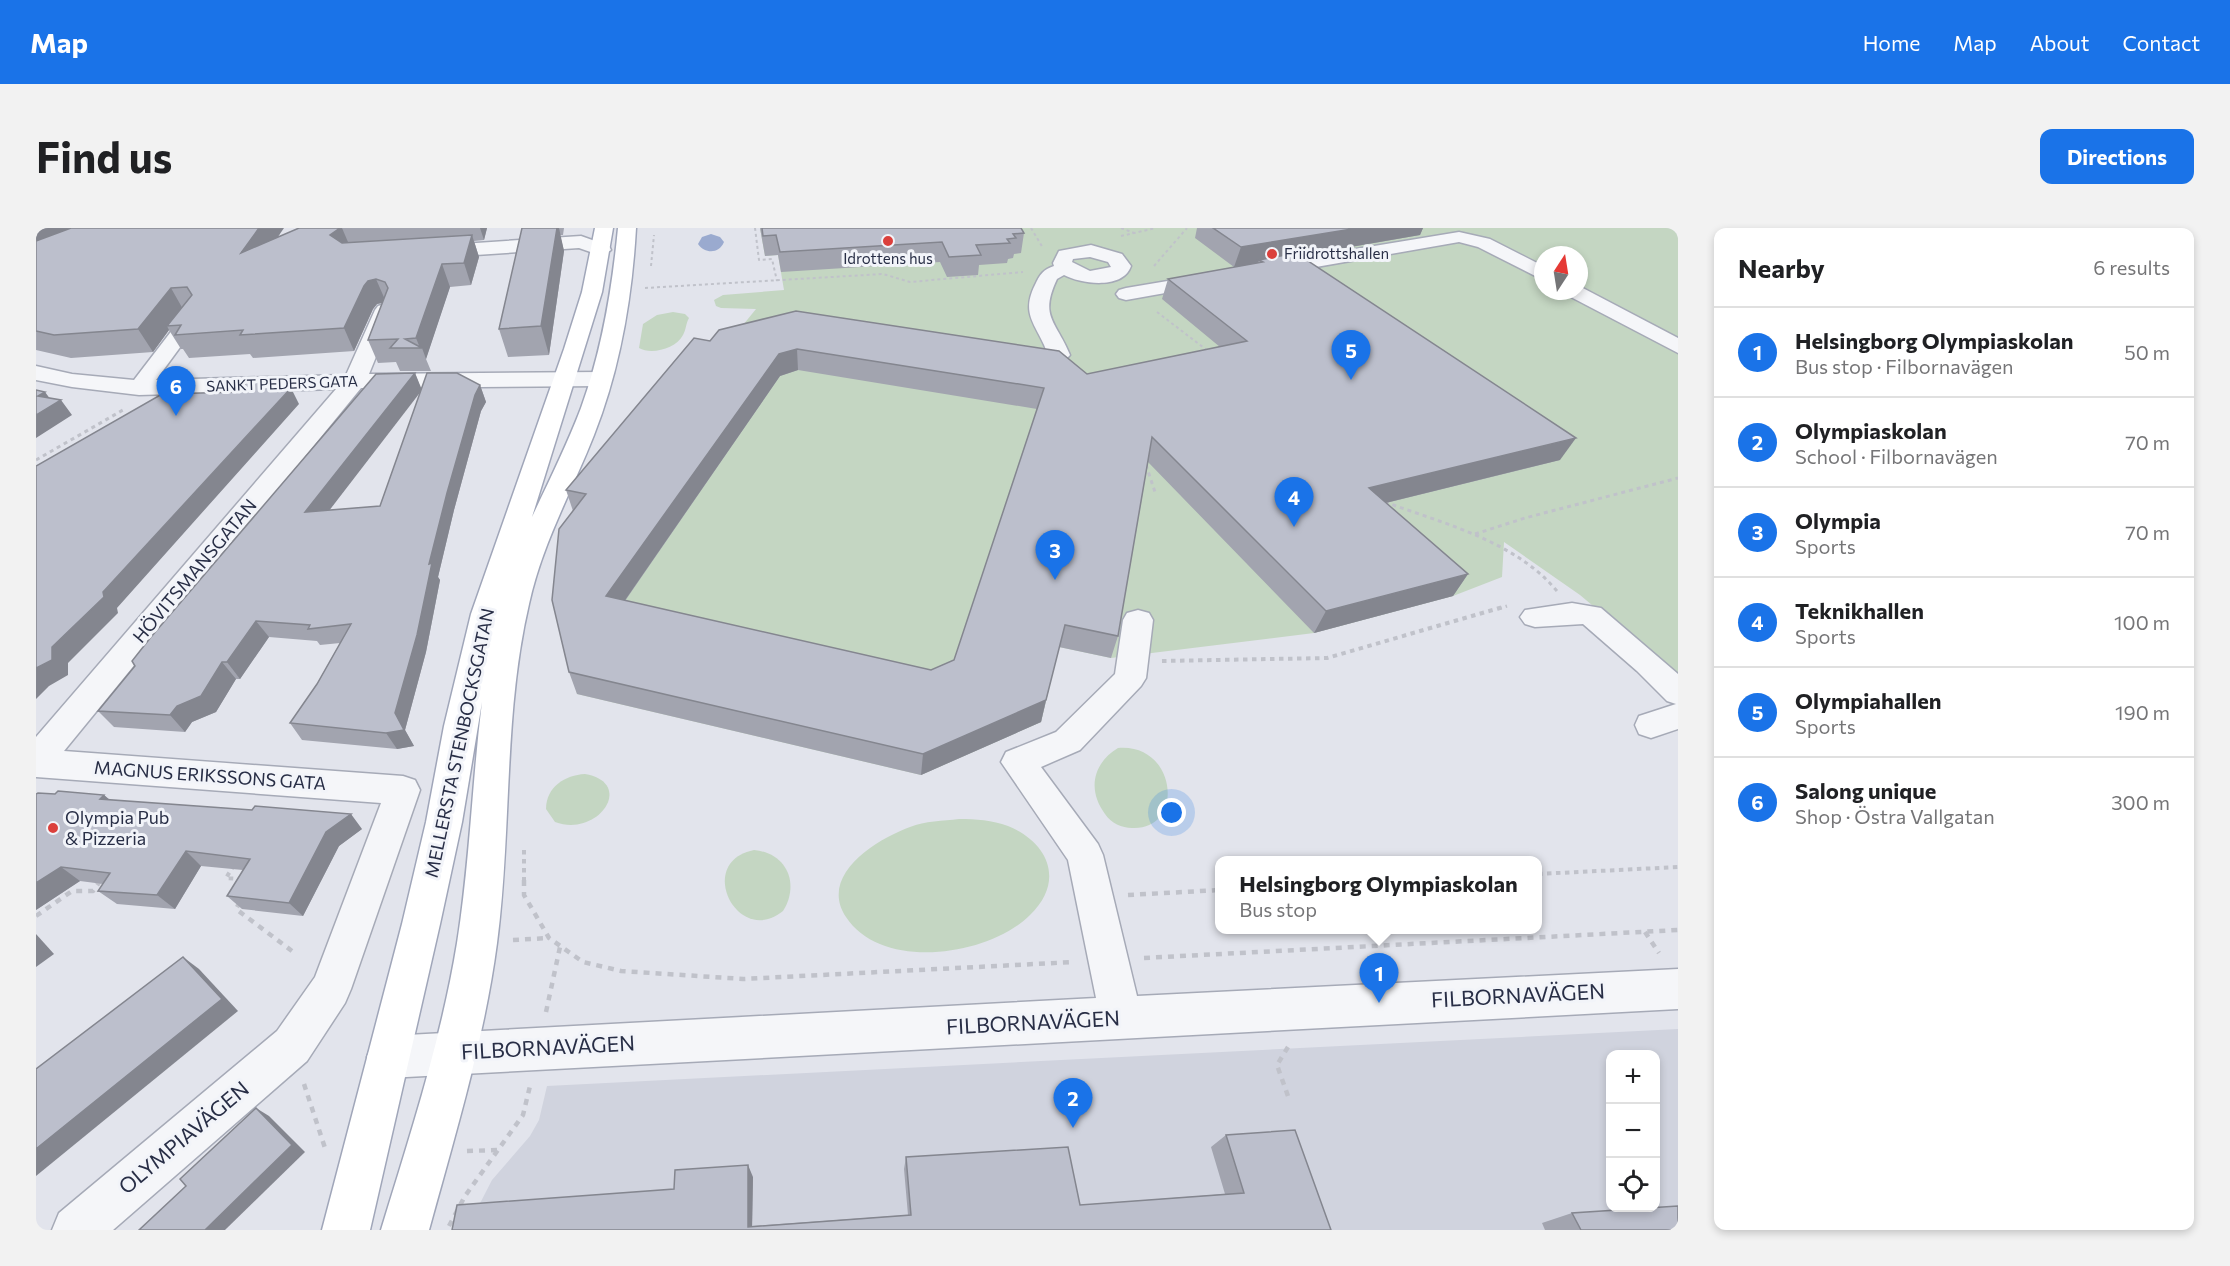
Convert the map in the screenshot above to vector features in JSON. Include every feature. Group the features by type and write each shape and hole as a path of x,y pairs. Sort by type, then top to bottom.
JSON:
{"main road":[{"name":"MELLERSTA STENBOCKSGATAN","path":"405,1230 454,1053 477,943 503,652 530,553 546,509 582,436 600,379 616,316 627,228"},
{"name":"MELLERSTA STENBOCKSGATAN","path":"346,1230 424,913 460,726 486,614 565,379 592,237"}],"street":[{"path":"409,253 592,237"},
{"path":"1126,294 1453,237 1484,243 1534,269"},
{"path":"1043,360 1059,355 1042,325 1037,303 1050,275 1064,266"},
{"path":"1588,299 1678,347"},
{"name":"HÖVITSMANSGATAN","path":"36,762 355,381 385,310"},
{"path":"36,374 88,385 135,402 193,316"},
{"name":"SANKT PEDERS GATA","path":"135,402 180,387 355,381 600,379"},
{"path":"1530,605 1564,601 1591,615 1648,663 1678,693"},
{"path":"1121,1018 1085,855 1018,762 1068,741 1130,678 1138,620"},
{"name":"MAGNUS ERIKSSONS GATA","path":"36,762 385,789"},
{"name":"OLYMPIAVÄGEN","path":"76,1230 292,1046 331,989 403,790 385,789"},
{"name":"FILBORNAVÄGEN","path":"388,1057 1678,989"}],"path":[{"path":"650,271 654,258 654,228"},
{"path":"755,228 759,260 772,259 777,281"},
{"path":"1121,228 1136,234"},
{"path":"1126,294 1135,288 1187,228"},
{"path":"644,288 883,274 910,282 978,278 1064,266"},
{"path":"642,294 646,283"},
{"path":"1126,294 1148,304 1216,357"},
{"path":"36,460 135,402"},
{"path":"1143,457 1155,492"},
{"path":"1474,535 1525,518 1678,478"},
{"path":"1383,501 1474,535 1517,557 1543,574 1564,601"},
{"path":"1132,660 1327,658 1530,605 1564,601"},
{"path":"524,849 524,895 549,938"},
{"path":"238,858 226,878 252,880"},
{"path":"1542,874 1678,867"},
{"path":"36,916 72,891 93,891 106,873"},
{"path":"1094,897 1215,890"},
{"path":"242,899 236,909 292,951"},
{"path":"1644,932 1678,930"},
{"path":"448,1230 465,1196 523,1115 560,946"},
{"path":"1289,1099 1276,1064 1278,1056 1292,1044"}],"shaded area":[{"path":"1678,1029 1678,1230 471,1230 474,1215 492,1180 530,1136 539,1120 547,1086"}],"green space":[{"path":"760,228 1678,228 1678,677 1580,595 1504,542 1502,577 1453,596 1314,633 1111,658 1059,647 1041,722 921,775 577,694 560,622 713,362 756,309 721,308 716,306 714,300 723,295 784,290 778,255 765,256"},
{"path":"673,312 685,314 689,318 680,340 656,351 639,348 643,324 657,315"},
{"path":"1118,748 1138,750 1153,759 1163,772 1167,787 1167,803 1161,816 1149,825 1132,828 1121,826 1107,817 1099,805 1095,787 1098,769 1103,761"},
{"path":"585,774 600,779 608,788 609,797 605,807 597,816 585,823 571,825 555,822 546,809 549,794 564,780"},
{"path":"959,819 984,820 1002,824 1022,833 1034,842 1048,864 1047,889 1041,902 1030,915 1012,929 989,940 963,948 936,952 909,951 884,946 863,934 846,917 839,902 840,887 845,873 855,861 882,840 910,827 928,822"},
{"path":"754,850 775,857 787,872 790,881 788,901 783,911 766,919 751,919 738,911 729,899 725,884 727,870 736,858"}],"water":[{"path":"711,234 720,237 724,242 715,251 704,250 698,244 702,237"}],"building":[{"path":"71,228 259,228 241,253 299,228 340,228 330,235 342,243 472,235 464,263 442,264 416,338 405,339 422,348 390,348 398,339 368,340 388,288 385,282 376,279 368,281 364,286 344,328 240,335 243,330 175,335 181,325 167,326 192,295 187,287 171,288 138,329 54,335 36,331 36,241"},
{"path":"522,228 557,228 541,326 499,329"},
{"path":"762,228 1021,228 1024,233 1013,234 1016,238 1007,239 1010,243 976,245 981,255 949,257 942,242 780,252 776,235 763,236"},
{"path":"1213,228 1358,228 1241,247"},
{"path":"1296,253 1576,438 1369,488 1468,574 1326,611 1152,437 1118,636 1065,625 1046,700 923,754 569,672 552,600 559,529 586,494 566,490 694,338 710,341 719,330 796,311 1059,351 1087,374 1247,341 1168,279 1263,262 1259,260","holes":["797,349 1044,388 954,660 931,670 606,596 779,354"]},
{"path":"415,373 305,512 380,506 427,373 457,373 480,385 475,395 447,493 429,564 432,563 417,635 395,713 404,730 386,733 290,723 317,684 351,624 308,629 310,625 256,621 227,662 222,662 201,696 177,706 170,715 98,711 135,666 132,661 151,637 376,374"},
{"path":"250,378 291,388 103,592 104,597 52,647 52,660 36,668 36,466 162,394 239,392"},
{"path":"36,390 45,392 38,396 61,400 36,415"},
{"path":"58,791 104,795 100,799 252,810 255,806 351,814 326,832 289,903 227,896 250,859 186,851 157,895 98,891 110,873 61,867 36,883 36,794 55,794"},
{"path":"183,957 222,999 36,1149 36,1069"},
{"path":"256,1108 292,1145 205,1230 139,1230 186,1186 180,1179"},
{"path":"1295,1130 1331,1230 452,1230 457,1205 674,1189 675,1170 748,1165 748,1227 911,1215 906,1157 1068,1147 1080,1205 1244,1193 1226,1135"},
{"path":"1678,1206 1678,1230 1581,1230 1572,1213 1606,1211 1660,1212 1660,1207"}],"place":[{"name":"Idrottens hus","path":"888,241"},
{"name":"Friidrottshallen","path":"1272,254"},
{"name":"Olympiahallen","path":"1351,380"},
{"name":"Salong unique","path":"176,416"},
{"name":"Teknikhallen","path":"1294,527"},
{"name":"Olympia","path":"1055,580"},
{"name":"Olympia Pub & Pizzeria","path":"53,828"},
{"name":"Helsingborg Olympiaskolan","path":"1379,1003"},
{"name":"Olympiaskolan","path":"1073,1128"}]}
